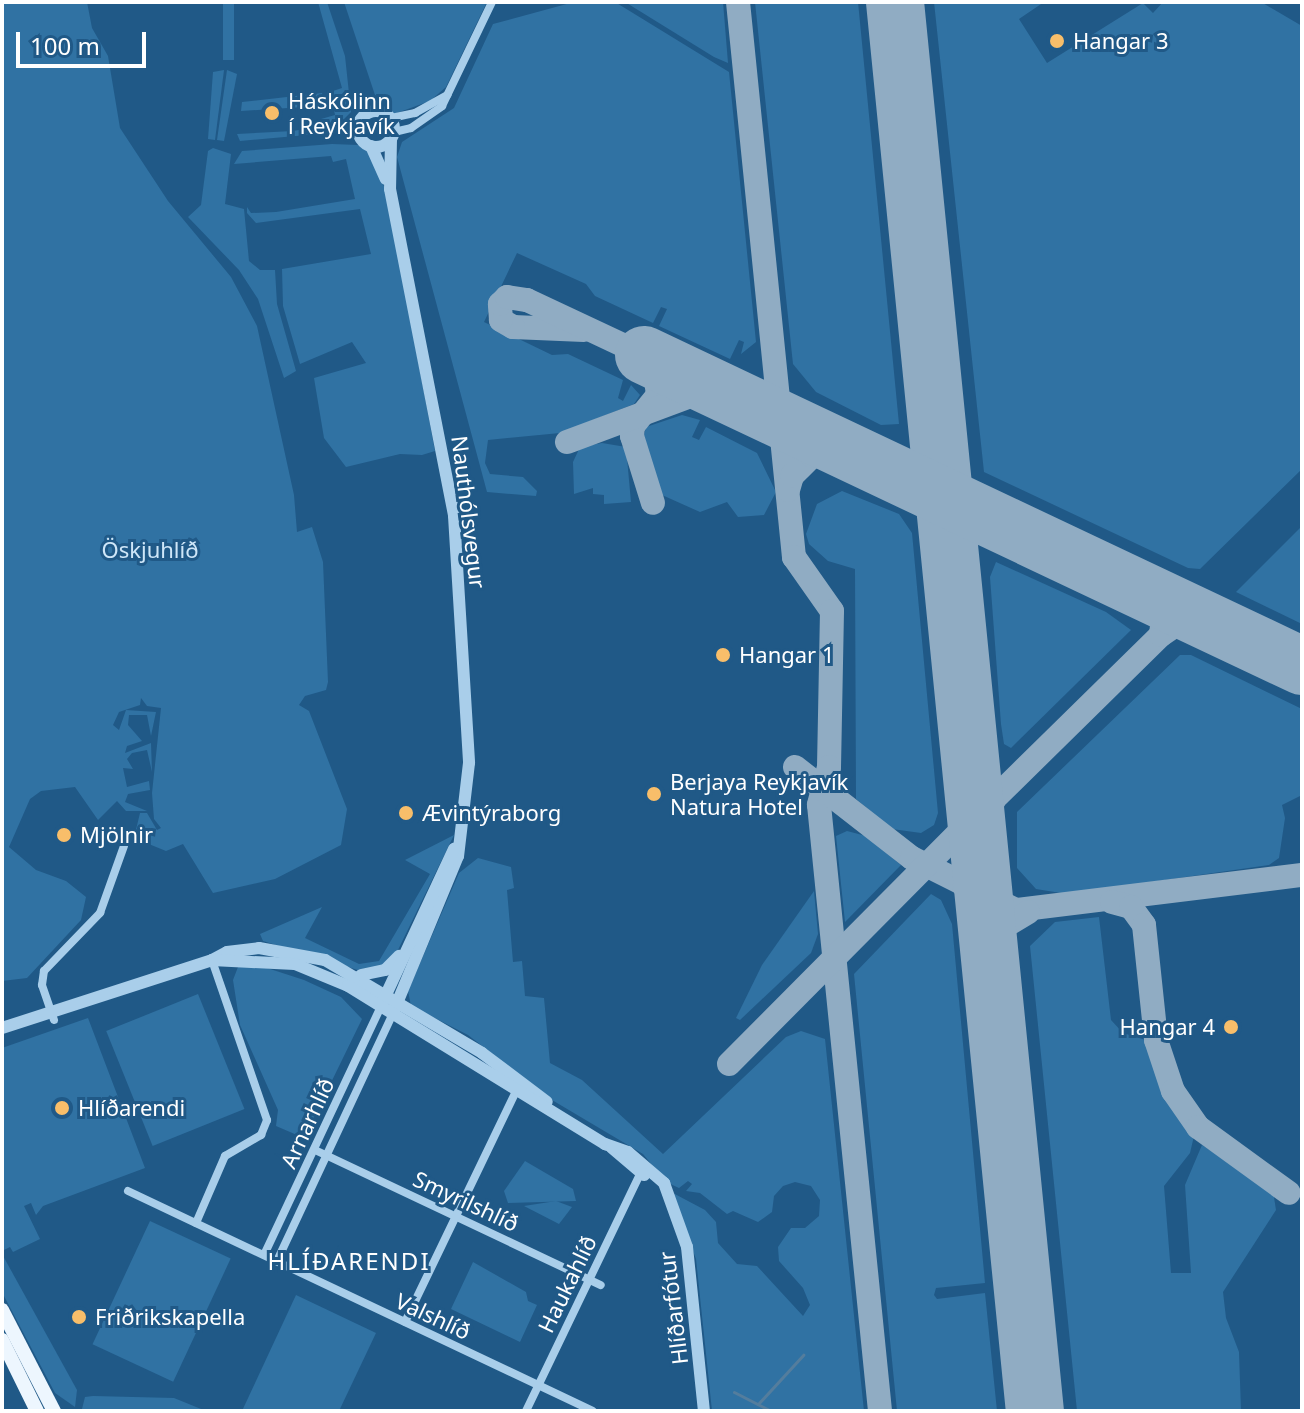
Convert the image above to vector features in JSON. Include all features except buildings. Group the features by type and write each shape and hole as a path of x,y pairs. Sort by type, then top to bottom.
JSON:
{"main road":[{"path":"2,1310 54,1411"},
{"path":"2,1340 37,1411"},
{"path":"46,1394 67,1411"}],"street":[{"path":"448,95 415,113 391,118 376,111 361,119 359,136 371,146 430,116 448,95 492,2"},
{"path":"391,118 392,136"},
{"name":"Nauthólsvegur","path":"392,136 390,189 458,547 469,763 455,866 393,1013"},
{"name":"Nauthólsvegur","path":"371,146 390,189"},
{"name":"Nauthólsvegur","path":"381,1006 459,843"},
{"path":"53,1016 42,985 44,971 100,913 124,846"},
{"path":"358,975 385,970 411,941"},
{"name":"Hlíðarfótur","path":"53,1016 107,994 239,950 281,949 325,960 387,992 515,1075 560,1116"},
{"path":"196,1223 225,1156 261,1135 267,1120 212,960"},
{"name":"Hlíðarfótur","path":"212,960 295,964 381,1006 516,1091 646,1165 664,1183 687,1247 704,1411"},
{"name":"Arnarhlíð","path":"264,1255 381,1006"},
{"name":"Arnarhlíð","path":"277,1261 393,1013"},
{"path":"2,1028 53,1016"},
{"path":"2,1036 53,1016"},
{"path":"405,1322 516,1091"},
{"name":"Hlíðarfótur","path":"611,1147 672,1202"},
{"name":"Smyrilshlíð","path":"315,1150 601,1285"},
{"name":"Haukahlíð","path":"526,1411 641,1172"},
{"name":"Valshlíð","path":"128,1191 593,1411"}],"green space":[{"name":"Öskjuhlíð","path":"2,2 87,2 92,28 108,56 120,128 168,201 231,277 257,326 294,495 297,532 312,527 323,562 328,682 326,690 305,696 299,705 309,711 347,809 341,845 275,879 213,893 183,844 166,851 134,838 140,813 147,813 157,830 161,828 154,819 152,793 161,708 147,706 141,698 140,705 119,712 113,725 119,730 126,710 156,712 151,736 147,715 129,715 128,725 142,741 127,746 125,753 151,743 152,772 147,750 132,753 127,759 133,769 123,768 127,787 149,781 150,790 128,794 125,802 147,811 126,811 117,801 98,820 75,787 41,791 30,799 9,847 36,870 66,881 86,897 81,920 27,978 2,981"},
{"path":"223,2 234,2 234,60 223,60"},
{"path":"318,2 327,2 345,56 351,112 336,127 318,134 240,141 237,134 322,126 321,119 335,115 330,92 342,88"},
{"path":"344,2 487,2 446,87 430,101 394,114 375,95"},
{"path":"574,2 615,2 729,72 756,342 741,354 744,342 739,340 730,359 659,326 667,309 661,307 653,323 595,296 586,284 517,253 484,322 552,355 568,354 623,380 618,398 623,401 631,385 640,395 634,404 560,433 488,440 485,463 490,474 523,477 537,491 536,496 487,492 397,157 402,142 454,108 493,24"},
{"path":"625,2 723,2 728,63 714,57"},
{"path":"755,2 858,2 899,424 881,425 816,392 793,364"},
{"path":"934,2 1044,2 1019,19 1047,63 1143,3 1153,13 1163,2 1261,2 1302,26 1302,469 1200,569 1188,568 984,472"},
{"path":"224,70 215,140 208,139 213,72"},
{"path":"227,70 237,74 224,141 217,140"},
{"path":"322,93 325,102 303,107 241,111 242,102"},
{"path":"358,145 370,152 386,191 435,451 422,455 400,454 346,467 324,438 314,378 366,363 352,342 300,364 283,306 282,269 371,254 360,209 256,223 247,213 247,207 251,213 276,212 355,199 346,159 333,162 331,156 234,164 242,151"},
{"path":"213,148 231,154 225,204 244,209 249,261 260,270 275,270 277,304 296,371 284,378 258,299 239,270 188,217 201,205 208,151"},
{"path":"682,415 700,420 692,437 699,440 706,427 757,453 776,492 764,515 738,517 727,502 700,512 662,495 646,456 646,427"},
{"path":"602,443 626,447 631,502 604,504 604,495 593,494 593,488 574,494 573,462 580,447"},
{"path":"842,491 899,514 912,533 938,813 934,825 921,833 892,829 856,799 855,569 828,561 809,544 806,534 817,504"},
{"path":"1302,526 1302,624 1236,592"},
{"path":"996,562 1106,612 1131,630 1011,748 1004,744 1001,724 990,577"},
{"path":"1180,655 1191,655 1302,709 1302,795 1282,805 1285,818 1279,858 1269,865 1067,894 1036,889 1017,868 1017,812"},
{"path":"847,831 866,836 901,865 845,922 836,836"},
{"path":"454,835 397,952 382,967 361,971 263,941 260,934 322,907 305,938 359,964 379,961 430,874 405,860"},
{"path":"478,858 511,867 514,888 507,890 513,962 522,961 525,996 544,998 550,1063 582,1080 663,1154 786,1037 801,1031 825,1039 864,1411 712,1411 696,1259 671,1192 705,1210 716,1222 718,1243 737,1264 757,1266 803,1316 810,1305 803,1288 779,1261 778,1247 791,1228 805,1228 819,1216 820,1200 811,1186 795,1182 783,1186 774,1196 772,1212 758,1222 733,1211 727,1214 700,1193 686,1191 692,1184 688,1181 679,1188 666,1182 643,1154 552,1100 468,1035 411,1006 408,991 459,873"},
{"path":"814,891 818,934 811,953 740,1020 736,1018 762,965"},
{"path":"931,894 941,900 952,924 985,1283 936,1288 934,1295 937,1299 985,1293 997,1411 897,1411 854,974"},
{"path":"1099,917 1111,1020 1123,1033 1149,1041 1164,1090 1194,1136 1190,1153 1164,1186 1171,1273 1191,1273 1185,1185 1202,1145 1273,1191 1276,1210 1223,1292 1226,1318 1239,1352 1241,1411 1077,1411 1030,946 1055,922"},
{"path":"238,967 267,968 304,980 341,997 362,1019 304,1138 276,1126 278,1110 240,1025 233,980"},
{"path":"198,994 244,1109 153,1146 106,1031"},
{"name":"Hlíðarendi","path":"88,1018 145,1168 43,1206 36,1215 31,1203 24,1206 40,1239 13,1252 10,1247 2,1251 2,1048"},
{"path":"525,1161 573,1189 576,1201 508,1203 504,1191"},
{"path":"556,1201 572,1207 559,1224 524,1206"},
{"path":"150,1221 231,1259 173,1382 93,1344"},
{"path":"2,1254 77,1390 75,1407 55,1393 4,1296"},
{"path":"473,1262 526,1292 528,1301 537,1305 520,1342 451,1309"},
{"path":"296,1295 376,1333 339,1411 242,1411"},
{"path":"85,1397 174,1398 206,1411 82,1409"}],"waterway":[{"path":"758,1404 803,1355"},
{"path":"734,1392 771,1411"}],"taxiway":[{"path":"738,2 794,557 832,611 829,767 819,805 880,1411"},
{"path":"584,330 513,327 501,320 500,304 507,297 527,300 644,355 654,366 658,395 633,426 632,436 653,503"},
{"path":"567,442 699,393 715,392 762,412 781,439"},
{"path":"788,490 792,476 812,456 852,454"},
{"path":"1156,597 1163,618 1161,635"},
{"path":"978,834 994,799 1161,635 1183,620 1202,619"},
{"path":"795,767 912,858 1016,910 1302,875"},
{"path":"729,1064 961,830 971,813 972,773"},
{"path":"964,886 980,904 988,936"},
{"path":"1112,902 1131,907 1144,925 1156,1040 1173,1091 1198,1127 1289,1193"},
{"path":"990,958 1005,926 1028,912"}],"runway":[{"path":"895,2 1035,1411"},
{"path":"644,355 1302,666"}],"place":[{"name":"Hangar 3","path":"1057,41"},
{"name":"Háskólinn í Reykjavík","path":"272,113"},
{"name":"Hangar 1","path":"723,655"},
{"name":"Berjaya Reykjavík Natura Hotel","path":"654,794"},
{"name":"Ævintýraborg","path":"406,813"},
{"name":"Mjölnir","path":"64,835"},
{"name":"Hangar 4","path":"1231,1027"},
{"name":"Hlíðarendi","path":"62,1108"},
{"name":"Friðrikskapella","path":"79,1317"}],"district":[{"name":"HLÍÐARENDI","path":"349,1261"}]}
